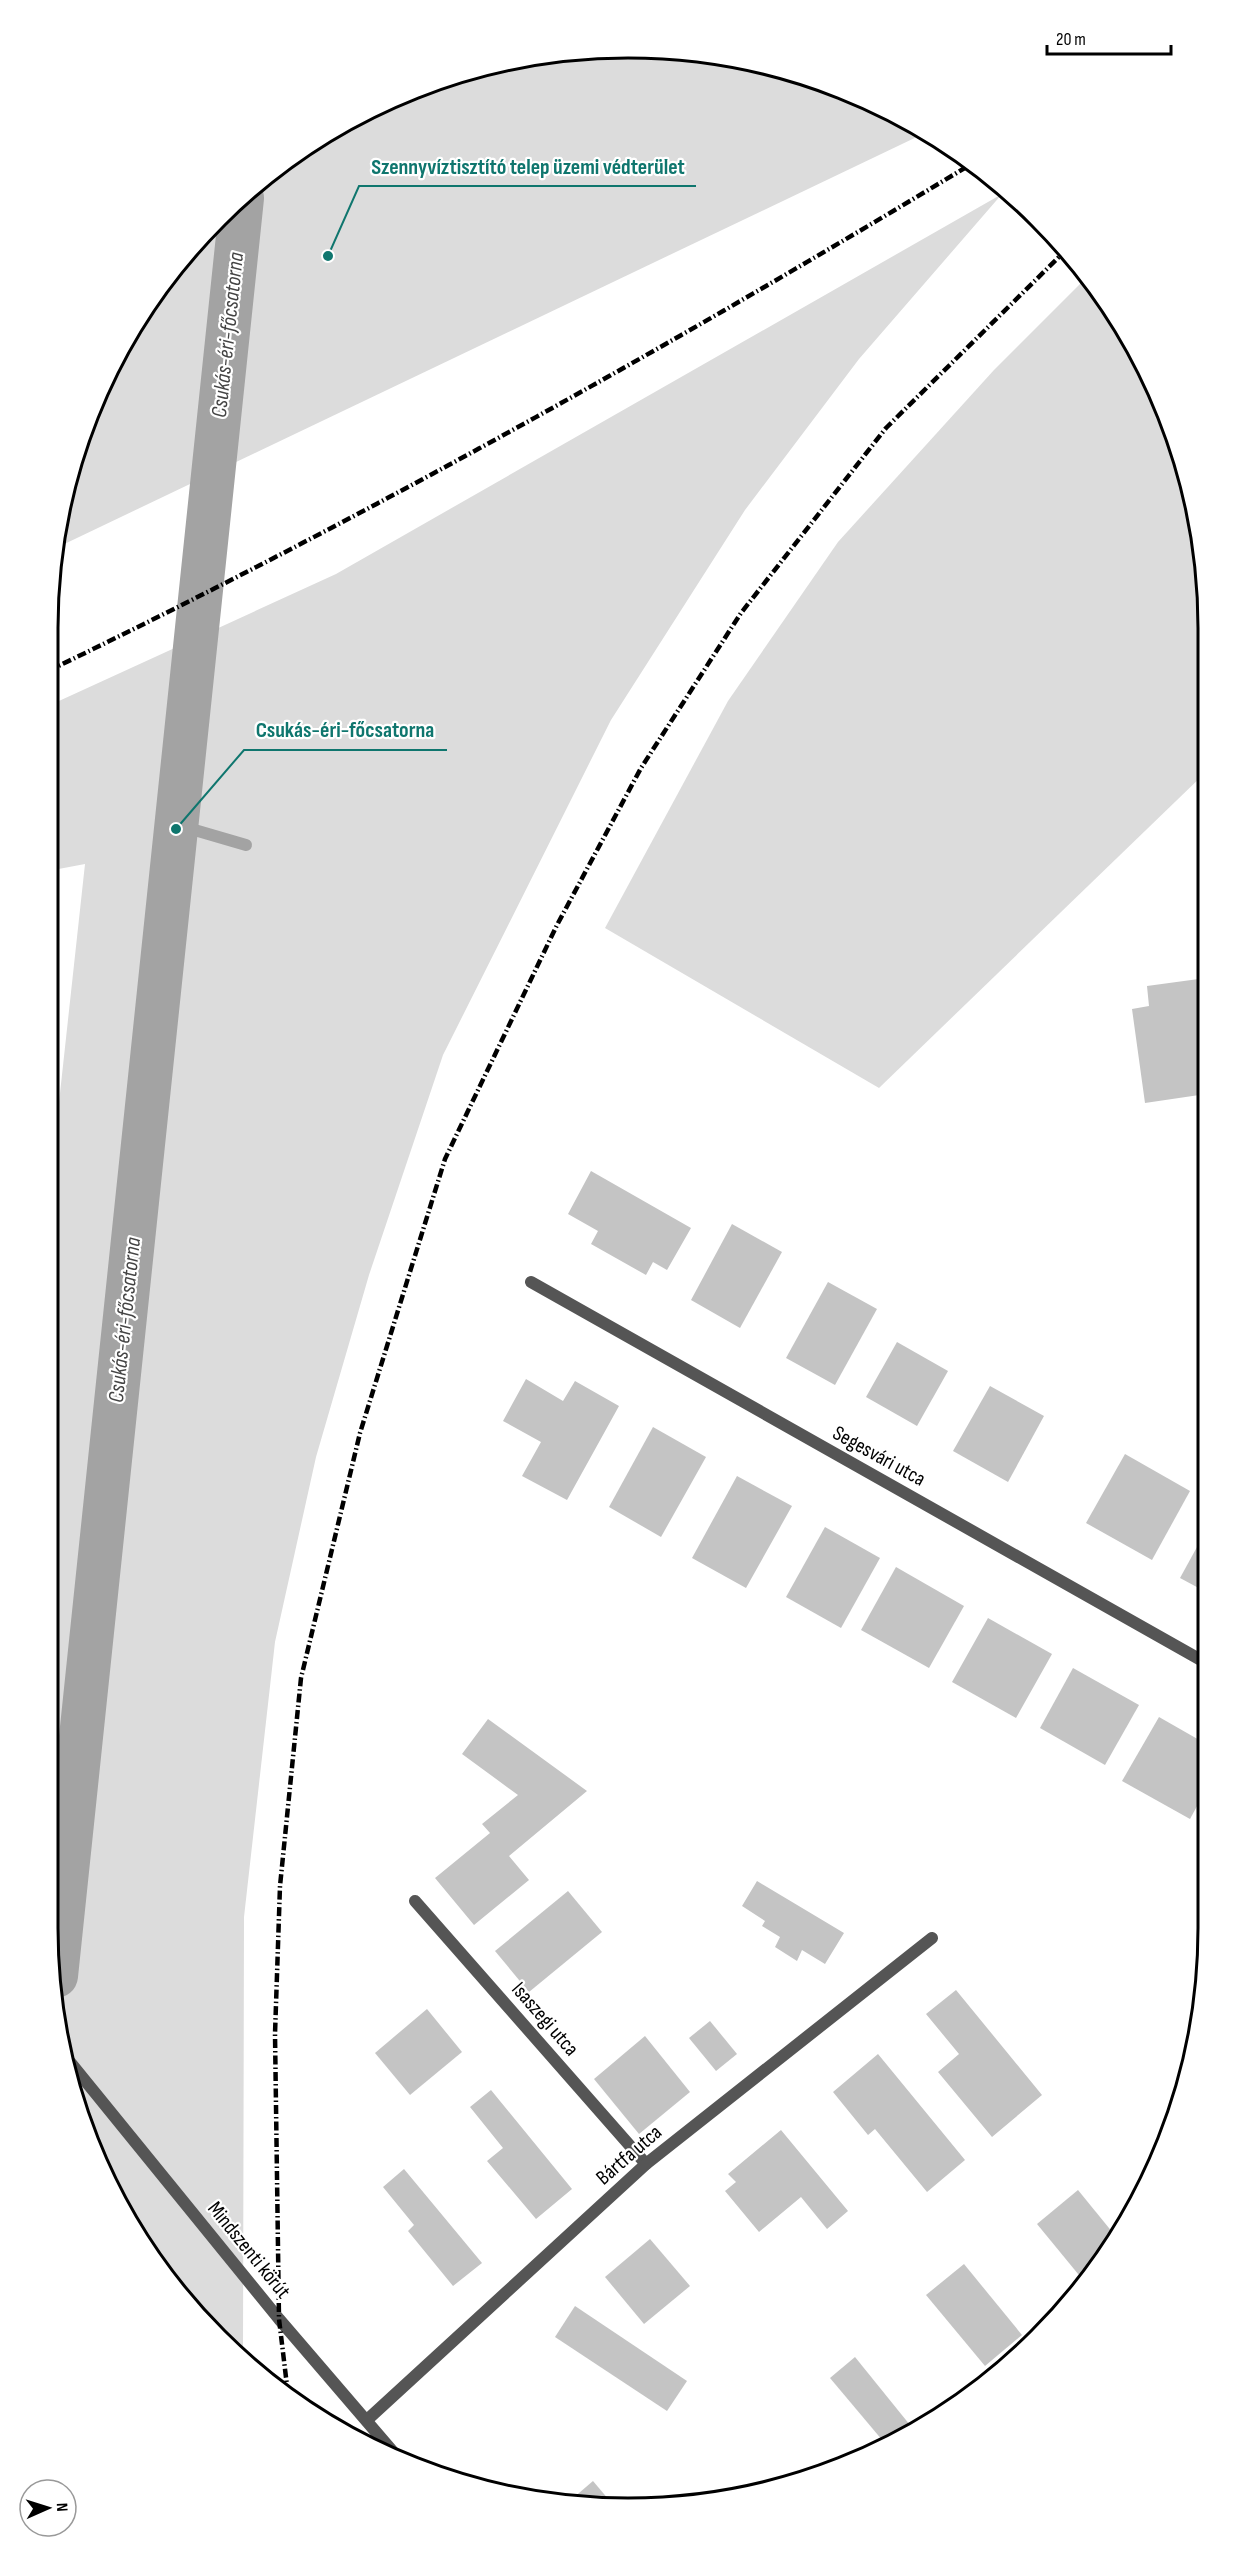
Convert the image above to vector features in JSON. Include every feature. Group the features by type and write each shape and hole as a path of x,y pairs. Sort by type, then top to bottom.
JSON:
{"street":[{"name":"Segesvári utca","path":"531,1282 1198,1658"},
{"name":"Isaszegi utca","path":"415,1901 646,2164"},
{"name":"Bártfa utca","path":"367,2420 646,2164 932,1938"},
{"name":"Mindszenti körút","path":"77,2070 279,2319 386,2444"}],"shaded area":[{"path":"628,58 703,63 776,78 847,102 917,137 65,544 78,481 102,410 135,343 176,282 225,225 282,176 312,155 376,117 445,89 517,69 554,63"},
{"path":"1000,197 859,359 745,510 611,720 443,1055 369,1275 316,1457 275,1642 244,1917 243,2347 225,2331 176,2274 155,2244 117,2180 89,2111 78,2075 63,2002 58,1928 58,1111 85,864 58,869 58,701 336,574"},
{"path":"1081,283 1102,312 1140,376 1168,445 1179,481 1194,554 1198,628 1198,780 879,1088 605,928 728,701 838,542 994,370"}],"building":[{"path":"1198,979 1198,1095 1145,1103 1132,1009 1149,1006 1147,986"},
{"path":"591,1171 691,1228 667,1270 653,1262 646,1275 591,1244 598,1231 568,1214"},
{"path":"732,1224 782,1252 740,1328 691,1300"},
{"path":"828,1282 877,1309 835,1385 786,1358"},
{"path":"897,1342 948,1371 917,1426 866,1397"},
{"path":"526,1379 563,1401 575,1381 619,1406 567,1500 522,1476 541,1442 503,1421"},
{"path":"990,1386 1044,1416 1008,1482 953,1451"},
{"path":"653,1427 706,1457 661,1537 609,1507"},
{"path":"1125,1454 1190,1491 1152,1560 1086,1523"},
{"path":"737,1476 792,1506 746,1588 692,1558"},
{"path":"825,1527 880,1558 841,1628 786,1597"},
{"path":"1198,1545 1198,1588 1180,1578"},
{"path":"896,1567 964,1606 929,1668 861,1630"},
{"path":"988,1618 1052,1654 1016,1718 952,1682"},
{"path":"1073,1668 1139,1705 1105,1765 1040,1728"},
{"path":"1159,1717 1198,1739 1198,1804 1190,1819 1122,1781"},
{"path":"488,1719 587,1791 509,1856 529,1880 474,1925 435,1878 490,1833 482,1824 518,1795 462,1754"},
{"path":"757,1881 844,1933 825,1964 802,1950 797,1961 775,1947 780,1937 762,1926 765,1921 742,1906"},
{"path":"568,1891 602,1932 529,1992 495,1951"},
{"path":"956,1990 1042,2095 992,2137 938,2072 959,2054 926,2014"},
{"path":"427,2009 462,2052 410,2095 375,2053"},
{"path":"710,2021 737,2054 716,2071 689,2038"},
{"path":"645,2036 690,2092 639,2134 594,2079"},
{"path":"878,2054 965,2160 927,2192 875,2129 868,2135 833,2092"},
{"path":"491,2090 572,2189 536,2219 487,2161 503,2148 470,2107"},
{"path":"781,2130 848,2211 827,2229 801,2197 759,2232 725,2191 736,2182 728,2174"},
{"path":"404,2169 482,2263 453,2286 408,2231 414,2225 383,2187"},
{"path":"1078,2190 1111,2230 1080,2276 1037,2224"},
{"path":"650,2239 690,2286 644,2324 605,2277"},
{"path":"964,2264 1022,2335 985,2366 926,2295"},
{"path":"575,2306 687,2381 667,2411 555,2337"},
{"path":"855,2357 909,2424 881,2439 830,2378"},
{"path":"593,2481 606,2497 591,2496 577,2495"}],"waterway":[{"name":"Csukás-éri-főcsatorna","path":"59,1947 241,211"},
{"path":"176,829 198,831 246,845"}],"railway":[{"path":"58,666 284,553 516,428 746,298 964,168"},
{"path":"287,2383 279,2319 275,2034 280,1886 301,1678 360,1433 445,1159 557,925 641,768 741,613 886,428 1060,256"}],"place":[{"name":"Szennyvíztisztító telep üzemi védterület","path":"328,256"},
{"name":"Csukás-éri-főcsatorna","path":"176,829"}]}
